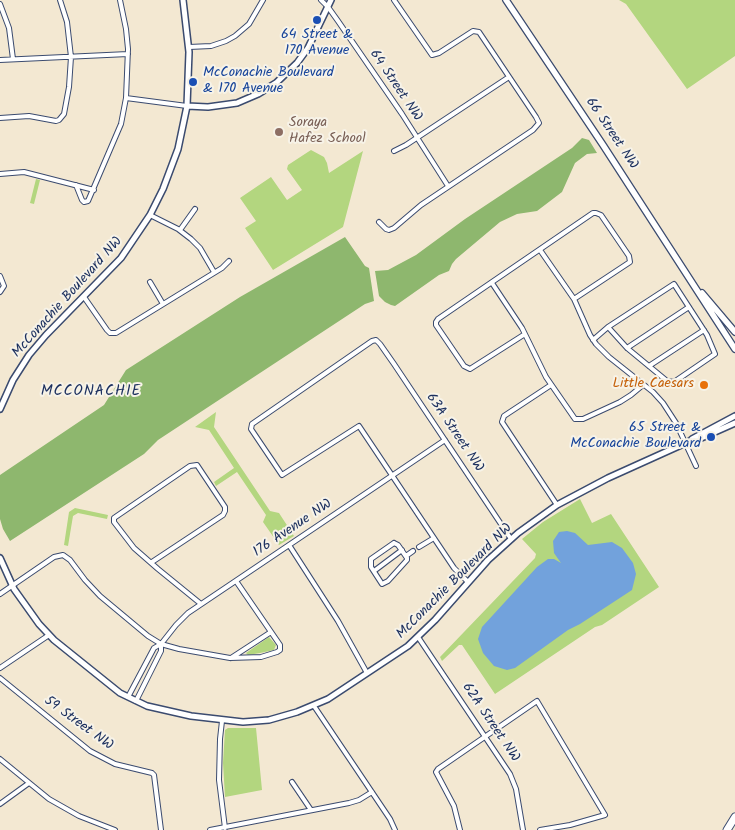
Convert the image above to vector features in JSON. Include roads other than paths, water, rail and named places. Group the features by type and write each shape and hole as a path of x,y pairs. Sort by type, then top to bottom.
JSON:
{"highway":[{"path":"727,830 735,817"}],"main road":[{"name":"66 Street NW","path":"506,0 735,349"},
{"name":"66 Street NW","path":"694,284 735,332"},
{"path":"726,334 735,343"}],"street":[{"path":"0,118 29,116 59,120 65,109 71,57 67,22 60,0"},
{"path":"76,185 82,200 84,202 88,201 121,124 126,98 128,54 126,29 120,0"},
{"name":"McConachie Boulevard NW","path":"0,409 13,380 29,354 121,258 150,215 169,174 178,149 187,106 189,47 183,0"},
{"path":"189,47 211,46 235,36 249,24 263,0"},
{"name":"64 Street NW","path":"321,0 328,6 402,114 448,186"},
{"path":"126,98 208,108 226,106 250,98 268,89 290,70 303,54 331,0"},
{"path":"379,222 386,229 394,228 421,205 533,130 538,123 536,117 481,34 476,31 470,32 434,55 430,53 394,0"},
{"path":"0,4 9,28 13,59"},
{"path":"0,60 128,54"},
{"path":"394,151 509,77"},
{"path":"0,174 24,172 94,190"},
{"path":"180,230 195,209"},
{"path":"525,334 470,369 464,366 436,325 436,322 596,212 601,215 629,256 630,262 574,300"},
{"path":"150,215 180,230 196,244 214,272"},
{"path":"540,250 574,300 593,340 604,353 663,403 687,442 696,466"},
{"path":"84,297 107,330 112,334 163,304 229,261"},
{"path":"0,276 4,286 0,292"},
{"path":"150,282 163,304"},
{"path":"492,282 525,334 551,385 573,418 577,420 620,402 644,385"},
{"path":"593,340 608,327 674,284 704,330 714,354 674,382 667,381 627,348 608,327"},
{"path":"627,348 688,306"},
{"path":"649,366 704,330"},
{"name":"63A Street NW","path":"392,476 359,426 282,475 251,427 254,422 376,340 382,346 511,539"},
{"path":"551,385 504,416 502,420 503,425 557,505"},
{"name":"McConachie Boulevard NW","path":"687,442 698,434 735,416"},
{"name":"McConachie Boulevard NW","path":"0,558 12,586 33,617 49,635 111,687 136,702 166,711 222,721 269,720 314,706 340,692 418,637 468,582 511,539 557,505 588,487 687,442 699,439 735,423"},
{"name":"176 Avenue NW","path":"128,697 154,648 161,644 181,620 201,604 445,440"},
{"path":"152,562 222,515 225,511 226,507 197,465 190,466 114,518 114,522 128,541 152,562 201,604"},
{"path":"392,476 454,568 468,582"},
{"path":"419,547 434,538"},
{"path":"394,543 398,545 406,556 406,562 382,584 371,567 371,559 394,543"},
{"path":"289,545 338,621 367,674"},
{"path":"374,571 402,550"},
{"path":"406,556 413,551"},
{"path":"0,594 54,556 62,555 70,560 100,596 148,636 161,644 230,658 261,657 277,652 280,650 280,645 236,581"},
{"path":"230,658 271,632"},
{"path":"0,668 49,635"},
{"name":"62A Street NW","path":"418,637 486,737 512,779 523,830"},
{"name":"176 Avenue NW","path":"136,702 161,651 161,644"},
{"name":"59 Street NW","path":"0,678 90,751 115,764 152,772 154,774 161,830"},
{"path":"460,830 454,806 436,772 538,702 605,815 570,825 540,830"},
{"path":"314,706 390,819 395,830"},
{"path":"222,721 219,780 225,829"},
{"path":"0,759 49,799 78,816 116,830"},
{"path":"292,782 311,810"},
{"path":"0,804 29,783"},
{"path":"210,830 225,829 359,800 372,792"}],"water":[{"path":"559,532 575,533 588,545 612,542 622,548 633,563 636,574 632,590 568,630 515,668 507,670 494,666 483,653 478,639 482,627 537,567 548,559 554,559 561,563 554,553 553,541"}],"place":[{"name":"64 Street & 170 Avenue","path":"317,20"},
{"name":"McConachie Boulevard & 170 Avenue","path":"193,82"},
{"name":"Soraya Hafez School","path":"279,132"},
{"name":"Little Caesars","path":"704,385"},
{"name":"65 Street & McConachie Boulevard","path":"711,437"}],"district":[{"name":"MCCONACHIE","path":"91,392"}]}
